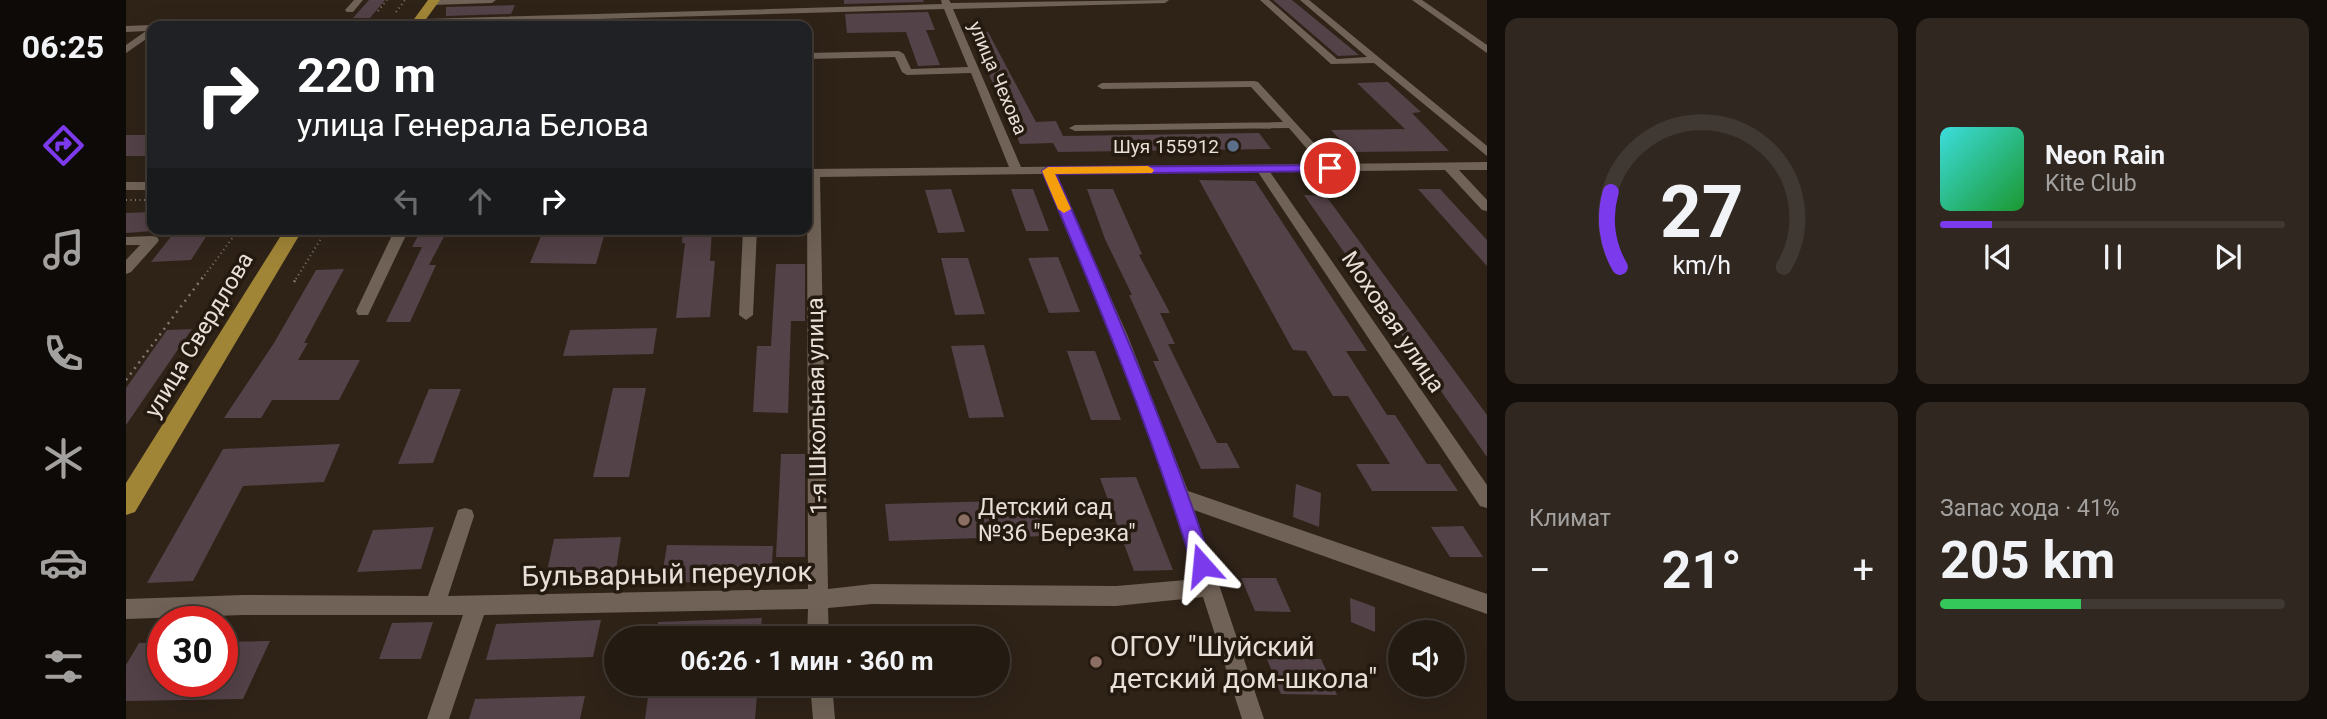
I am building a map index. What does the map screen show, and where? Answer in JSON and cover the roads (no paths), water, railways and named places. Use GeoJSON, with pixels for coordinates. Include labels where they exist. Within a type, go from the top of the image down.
{"type":"FeatureCollection","features":[{"type":"Feature","properties":{"kind":"main road"},"geometry":{"type":"LineString","coordinates":[[419,21],[433,1]]}},
{"type":"Feature","properties":{"kind":"main road","name":"улица Свердлова"},"geometry":{"type":"LineString","coordinates":[[128,496],[290,235]]}},
{"type":"Feature","properties":{"kind":"street"},"geometry":{"type":"LineString","coordinates":[[350,10],[359,0]]}},
{"type":"Feature","properties":{"kind":"street"},"geometry":{"type":"LineString","coordinates":[[433,1],[492,0]]}},
{"type":"Feature","properties":{"kind":"street"},"geometry":{"type":"LineString","coordinates":[[765,21],[949,7],[1165,0]]}},
{"type":"Feature","properties":{"kind":"street"},"geometry":{"type":"LineString","coordinates":[[1264,0],[1335,61],[1377,60]]}},
{"type":"Feature","properties":{"kind":"street"},"geometry":{"type":"LineString","coordinates":[[1304,0],[1487,152]]}},
{"type":"Feature","properties":{"kind":"street"},"geometry":{"type":"LineString","coordinates":[[1416,0],[1487,50]]}},
{"type":"Feature","properties":{"kind":"street","name":"улица Чехова"},"geometry":{"type":"LineString","coordinates":[[949,7],[1017,171]]}},
{"type":"Feature","properties":{"kind":"street"},"geometry":{"type":"LineString","coordinates":[[519,21],[751,12],[752,21]]}},
{"type":"Feature","properties":{"kind":"street"},"geometry":{"type":"LineString","coordinates":[[126,29],[147,30]]}},
{"type":"Feature","properties":{"kind":"street"},"geometry":{"type":"LineString","coordinates":[[126,50],[147,34]]}},
{"type":"Feature","properties":{"kind":"street"},"geometry":{"type":"LineString","coordinates":[[812,56],[897,48],[907,72],[975,70]]}},
{"type":"Feature","properties":{"kind":"street"},"geometry":{"type":"LineString","coordinates":[[1102,86],[1254,84],[1330,168]]}},
{"type":"Feature","properties":{"kind":"street"},"geometry":{"type":"LineString","coordinates":[[1074,128],[1292,125]]}},
{"type":"Feature","properties":{"kind":"street"},"geometry":{"type":"LineString","coordinates":[[812,173],[1487,166]]}},
{"type":"Feature","properties":{"kind":"street"},"geometry":{"type":"LineString","coordinates":[[1450,168],[1487,207]]}},
{"type":"Feature","properties":{"kind":"street","name":"Моховая улица"},"geometry":{"type":"LineString","coordinates":[[1262,169],[1487,500]]}},
{"type":"Feature","properties":{"kind":"street"},"geometry":{"type":"LineString","coordinates":[[1048,171],[1119,334],[1181,497],[1253,719]]}},
{"type":"Feature","properties":{"kind":"street"},"geometry":{"type":"LineString","coordinates":[[126,186],[147,186]]}},
{"type":"Feature","properties":{"kind":"street"},"geometry":{"type":"LineString","coordinates":[[363,311],[399,235]]}},
{"type":"Feature","properties":{"kind":"street"},"geometry":{"type":"LineString","coordinates":[[746,315],[750,235]]}},
{"type":"Feature","properties":{"kind":"street","name":"1-я Школьная улица"},"geometry":{"type":"LineString","coordinates":[[811,235],[819,626]]}},
{"type":"Feature","properties":{"kind":"street"},"geometry":{"type":"LineString","coordinates":[[126,241],[152,240],[126,269]]}},
{"type":"Feature","properties":{"kind":"street"},"geometry":{"type":"LineString","coordinates":[[1181,497],[1487,604]]}},
{"type":"Feature","properties":{"kind":"street"},"geometry":{"type":"LineString","coordinates":[[435,606],[465,516]]}},
{"type":"Feature","properties":{"kind":"street","name":"Бульварный переулок"},"geometry":{"type":"LineString","coordinates":[[126,609],[243,605],[477,606],[820,599],[872,594],[1116,596],[1210,587]]}},
{"type":"Feature","properties":{"kind":"street"},"geometry":{"type":"LineString","coordinates":[[438,719],[477,606]]}},
{"type":"Feature","properties":{"kind":"street"},"geometry":{"type":"LineString","coordinates":[[822,696],[824,719]]}},
{"type":"Feature","properties":{"kind":"place","name":"Шуя 155912"},"geometry":{"type":"Point","coordinates":[1233,146]}},
{"type":"Feature","properties":{"kind":"place","name":"Детский сад №36 \"Березка\""},"geometry":{"type":"Point","coordinates":[964,520]}},
{"type":"Feature","properties":{"kind":"place","name":"ОГОУ \"Шуйский детский дом-школа\""},"geometry":{"type":"Point","coordinates":[1096,662]}}]}
